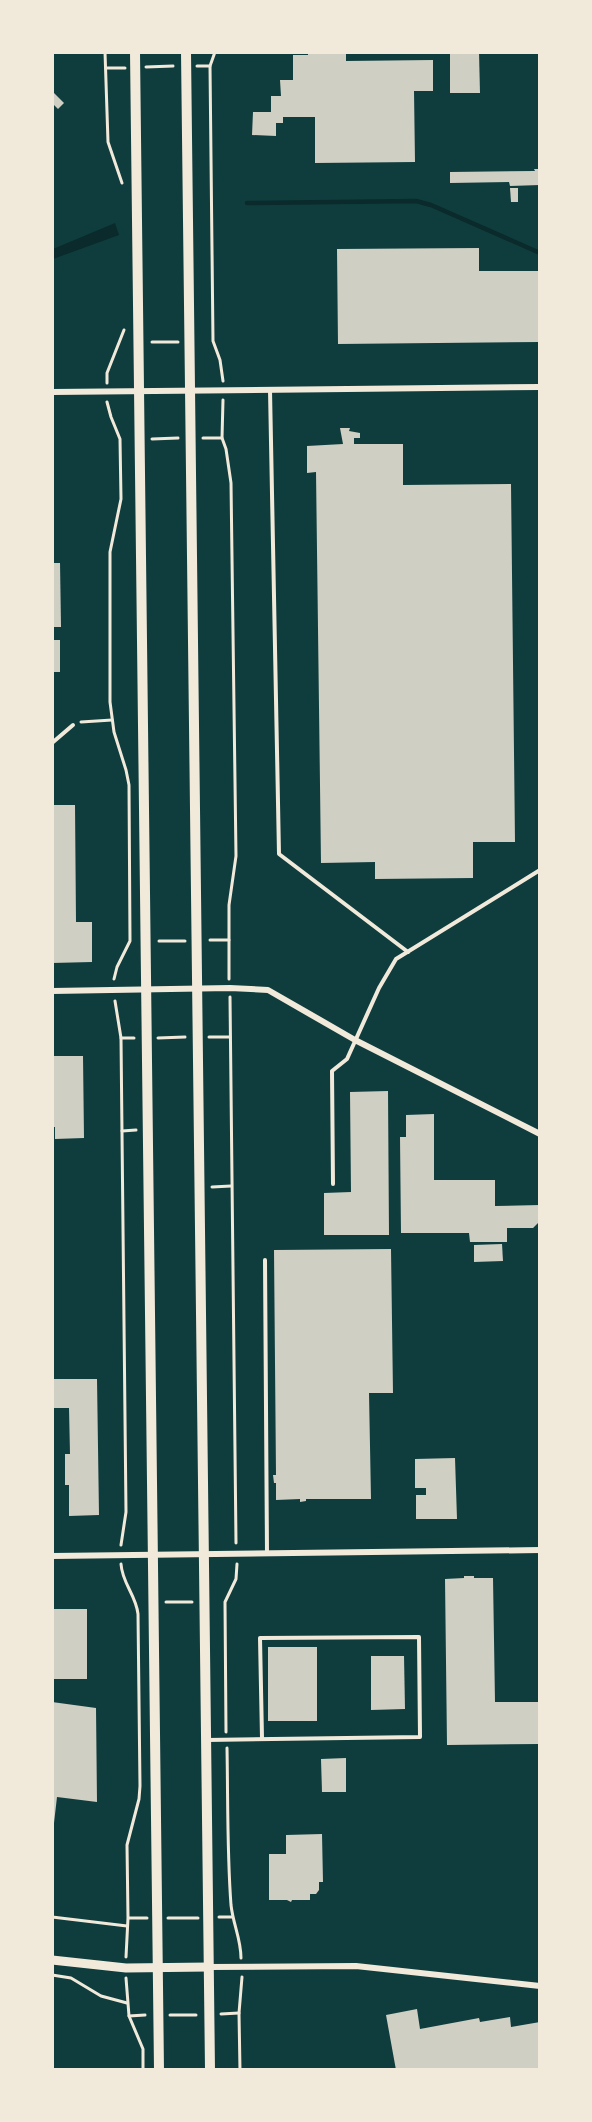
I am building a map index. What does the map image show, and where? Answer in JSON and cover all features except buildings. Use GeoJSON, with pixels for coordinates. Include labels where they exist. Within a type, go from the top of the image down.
{"type":"FeatureCollection","features":[{"type":"Feature","properties":{"kind":"main road"},"geometry":{"type":"LineString","coordinates":[[135,52],[159,2070]]}},
{"type":"Feature","properties":{"kind":"main road"},"geometry":{"type":"LineString","coordinates":[[186,52],[210,2070]]}},
{"type":"Feature","properties":{"kind":"street"},"geometry":{"type":"LineString","coordinates":[[52,392],[540,387]]}},
{"type":"Feature","properties":{"kind":"street"},"geometry":{"type":"LineString","coordinates":[[52,991],[257,988],[268,990],[355,1040],[540,1134]]}},
{"type":"Feature","properties":{"kind":"street"},"geometry":{"type":"LineString","coordinates":[[52,1556],[540,1550]]}},
{"type":"Feature","properties":{"kind":"street"},"geometry":{"type":"LineString","coordinates":[[52,1959],[126,1968],[356,1966],[540,1986]]}},
{"type":"Feature","properties":{"kind":"lane"},"geometry":{"type":"LineString","coordinates":[[270,390],[279,854],[408,952]]}},
{"type":"Feature","properties":{"kind":"lane"},"geometry":{"type":"LineString","coordinates":[[52,743],[72,725]]}},
{"type":"Feature","properties":{"kind":"lane"},"geometry":{"type":"LineString","coordinates":[[333,1184],[332,1071],[347,1059],[379,988],[396,959],[540,870]]}},
{"type":"Feature","properties":{"kind":"lane"},"geometry":{"type":"LineString","coordinates":[[265,1260],[267,1553]]}},
{"type":"Feature","properties":{"kind":"lane"},"geometry":{"type":"LineString","coordinates":[[206,1740],[420,1737],[419,1637],[260,1638],[262,1738]]}},
{"type":"Feature","properties":{"kind":"path"},"geometry":{"type":"LineString","coordinates":[[105,52],[108,142],[124,190]]}},
{"type":"Feature","properties":{"kind":"path"},"geometry":{"type":"LineString","coordinates":[[106,68],[210,66]]}},
{"type":"Feature","properties":{"kind":"path"},"geometry":{"type":"LineString","coordinates":[[112,153],[118,153]]}},
{"type":"Feature","properties":{"kind":"path"},"geometry":{"type":"LineString","coordinates":[[52,1917],[127,1926],[127,1845],[139,1799],[140,1786],[138,1614],[135,1598],[122,1575],[121,1556],[121,1535],[126,1512],[121,1038],[114,975],[130,941],[129,785],[112,720],[110,552],[121,499],[120,439],[108,407],[107,391],[107,374],[124,329]]}},
{"type":"Feature","properties":{"kind":"path"},"geometry":{"type":"LineString","coordinates":[[139,342],[190,342]]}},
{"type":"Feature","properties":{"kind":"path"},"geometry":{"type":"LineString","coordinates":[[120,439],[222,438]]}},
{"type":"Feature","properties":{"kind":"path"},"geometry":{"type":"LineString","coordinates":[[72,725],[112,720]]}},
{"type":"Feature","properties":{"kind":"path"},"geometry":{"type":"LineString","coordinates":[[130,941],[229,940]]}},
{"type":"Feature","properties":{"kind":"path"},"geometry":{"type":"LineString","coordinates":[[121,1038],[230,1037]]}},
{"type":"Feature","properties":{"kind":"path"},"geometry":{"type":"LineString","coordinates":[[122,1131],[136,1131]]}},
{"type":"Feature","properties":{"kind":"path"},"geometry":{"type":"LineString","coordinates":[[207,1187],[231,1186]]}},
{"type":"Feature","properties":{"kind":"path"},"geometry":{"type":"LineString","coordinates":[[153,1602],[225,1602]]}},
{"type":"Feature","properties":{"kind":"path"},"geometry":{"type":"LineString","coordinates":[[218,1822],[228,1822]]}},
{"type":"Feature","properties":{"kind":"path"},"geometry":{"type":"LineString","coordinates":[[128,1918],[232,1917]]}},
{"type":"Feature","properties":{"kind":"path"},"geometry":{"type":"LineString","coordinates":[[52,1975],[71,1978],[101,1996],[127,2003],[129,2016],[143,2049],[143,2070]]}},
{"type":"Feature","properties":{"kind":"path"},"geometry":{"type":"LineString","coordinates":[[129,2016],[240,2013],[240,2070]]}},
{"type":"Feature","properties":{"kind":"water"},"geometry":{"type":"Polygon","coordinates":[[[115,223],[119,235],[53,259],[53,249],[115,223]]]}},
{"type":"Feature","properties":{"kind":"waterway"},"geometry":{"type":"LineString","coordinates":[[247,203],[416,201],[431,205],[540,253]]}}]}
